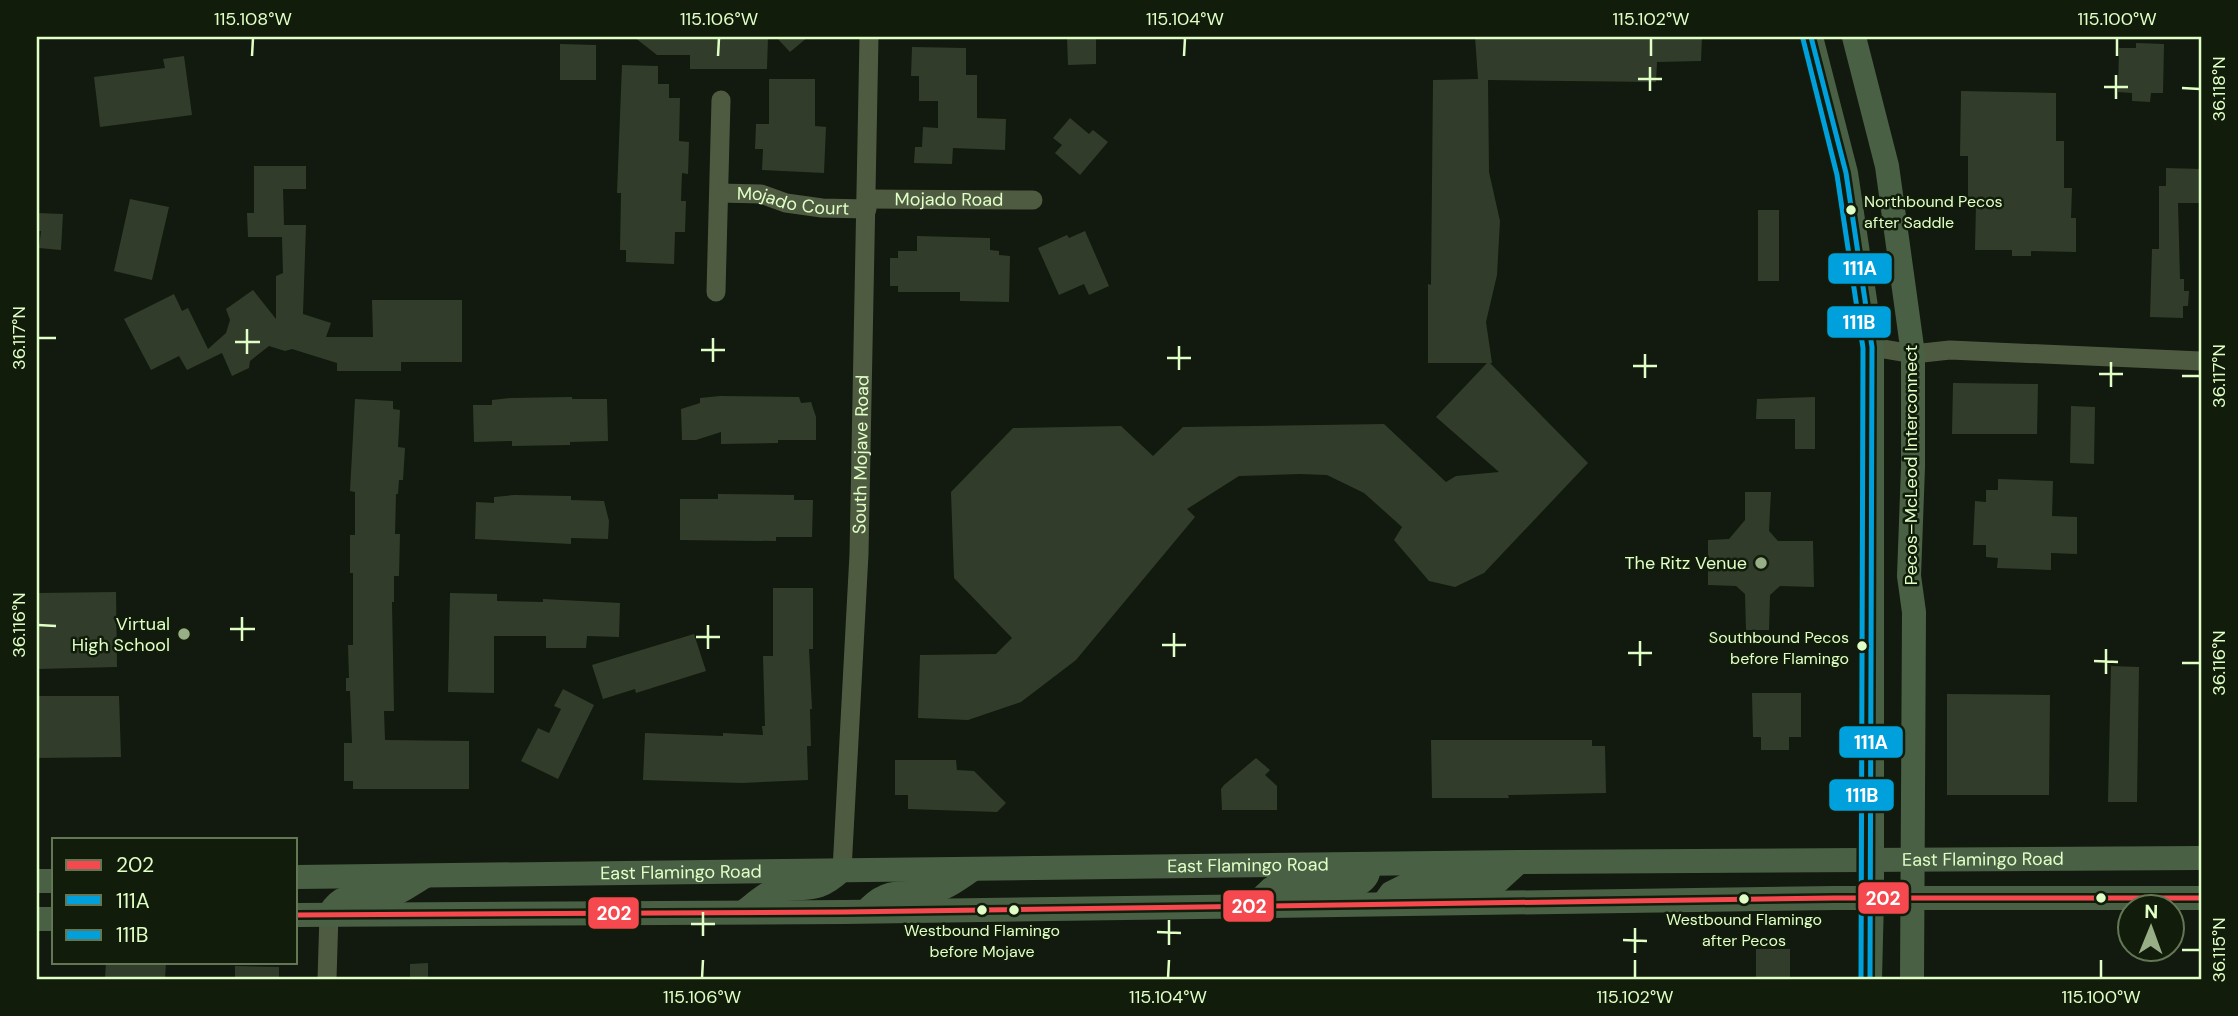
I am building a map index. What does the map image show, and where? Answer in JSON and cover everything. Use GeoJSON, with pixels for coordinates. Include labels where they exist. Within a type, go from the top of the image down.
{"type":"FeatureCollection","features":[{"type":"Feature","properties":{"kind":"main road"},"geometry":{"type":"LineString","coordinates":[[1811,37],[1846,173],[1872,347],[1870,979]]}},
{"type":"Feature","properties":{"kind":"main road","name":"Pecos–McLeod Interconnect"},"geometry":{"type":"LineString","coordinates":[[1854,37],[1887,166],[1913,354],[1909,576],[1914,612],[1912,979]]}},
{"type":"Feature","properties":{"kind":"main road","name":"East Flamingo Road"},"geometry":{"type":"LineString","coordinates":[[307,877],[1519,862],[2201,858]]}},
{"type":"Feature","properties":{"kind":"main road"},"geometry":{"type":"LineString","coordinates":[[1383,904],[1391,893],[1409,884],[1498,881],[1519,862]]}},
{"type":"Feature","properties":{"kind":"main road"},"geometry":{"type":"LineString","coordinates":[[1253,906],[1272,888],[1358,884],[1365,880],[1369,864]]}},
{"type":"Feature","properties":{"kind":"main road"},"geometry":{"type":"LineString","coordinates":[[866,911],[884,896],[901,892],[936,891],[975,869]]}},
{"type":"Feature","properties":{"kind":"main road"},"geometry":{"type":"LineString","coordinates":[[743,912],[773,891],[804,890],[822,886],[842,870]]}},
{"type":"Feature","properties":{"kind":"main road"},"geometry":{"type":"LineString","coordinates":[[329,914],[335,903],[347,897],[389,896],[427,875]]}},
{"type":"Feature","properties":{"kind":"main road"},"geometry":{"type":"LineString","coordinates":[[298,897],[305,894],[307,877]]}},
{"type":"Feature","properties":{"kind":"main road"},"geometry":{"type":"LineString","coordinates":[[298,915],[866,911],[1872,898],[2201,898]]}},
{"type":"Feature","properties":{"kind":"street","name":"South Mojave Road"},"geometry":{"type":"LineString","coordinates":[[842,870],[859,554],[869,37]]}},
{"type":"Feature","properties":{"kind":"street","name":"Mojado Court"},"geometry":{"type":"LineString","coordinates":[[716,292],[721,100]]}},
{"type":"Feature","properties":{"kind":"street","name":"Mojado Court"},"geometry":{"type":"LineString","coordinates":[[719,193],[761,194],[786,203],[822,208],[867,204]]}},
{"type":"Feature","properties":{"kind":"street","name":"Mojado Road"},"geometry":{"type":"LineString","coordinates":[[867,204],[1033,200]]}},
{"type":"Feature","properties":{"kind":"street"},"geometry":{"type":"LineString","coordinates":[[1872,347],[1913,354],[1950,350],[2201,361]]}},
{"type":"Feature","properties":{"kind":"street"},"geometry":{"type":"LineString","coordinates":[[1872,372],[1913,354]]}},
{"type":"Feature","properties":{"kind":"street"},"geometry":{"type":"LineString","coordinates":[[327,979],[329,914]]}},
{"type":"Feature","properties":{"kind":"building"},"geometry":{"type":"Polygon","coordinates":[[[634,37],[768,37],[767,69],[690,69],[690,55],[657,55],[634,37]]]}},
{"type":"Feature","properties":{"kind":"building"},"geometry":{"type":"Polygon","coordinates":[[[776,37],[808,37],[790,52],[776,37]]]}},
{"type":"Feature","properties":{"kind":"building"},"geometry":{"type":"Polygon","coordinates":[[[1067,37],[1096,37],[1096,64],[1068,65],[1067,37]]]}},
{"type":"Feature","properties":{"kind":"building"},"geometry":{"type":"Polygon","coordinates":[[[1475,37],[1702,37],[1701,61],[1657,62],[1656,82],[1488,80],[1489,172],[1500,221],[1497,275],[1486,322],[1490,363],[1588,463],[1484,573],[1455,587],[1429,581],[1394,540],[1402,527],[1364,493],[1327,475],[1239,476],[1187,509],[1195,517],[1076,660],[1021,702],[968,720],[918,718],[920,655],[996,654],[1012,638],[954,578],[951,492],[1013,428],[1121,426],[1153,456],[1183,427],[1384,424],[1446,482],[1456,476],[1499,472],[1436,417],[1487,363],[1428,363],[1433,80],[1478,79],[1475,37]]]}},
{"type":"Feature","properties":{"kind":"building"},"geometry":{"type":"Polygon","coordinates":[[[2136,43],[2164,44],[2163,93],[2151,93],[2150,102],[2132,101],[2132,93],[2118,92],[2119,48],[2136,48],[2136,43]]]}},
{"type":"Feature","properties":{"kind":"building"},"geometry":{"type":"Polygon","coordinates":[[[560,44],[596,45],[596,80],[560,80],[560,44]]]}},
{"type":"Feature","properties":{"kind":"building"},"geometry":{"type":"Polygon","coordinates":[[[912,47],[966,48],[966,75],[977,75],[977,118],[1006,119],[1005,150],[953,148],[952,164],[914,163],[915,147],[922,147],[923,127],[938,128],[938,101],[919,101],[919,76],[911,76],[912,47]]]}},
{"type":"Feature","properties":{"kind":"building"},"geometry":{"type":"Polygon","coordinates":[[[184,56],[192,115],[100,127],[94,77],[165,68],[163,59],[184,56]]]}},
{"type":"Feature","properties":{"kind":"building"},"geometry":{"type":"Polygon","coordinates":[[[622,65],[658,66],[658,84],[669,84],[669,98],[680,98],[679,141],[689,142],[688,174],[682,173],[681,201],[686,201],[685,232],[675,232],[674,264],[626,262],[626,250],[620,250],[621,193],[617,193],[622,65]]]}},
{"type":"Feature","properties":{"kind":"building"},"geometry":{"type":"Polygon","coordinates":[[[769,79],[815,79],[815,126],[826,127],[824,173],[762,170],[763,149],[755,149],[756,124],[769,124],[769,79]]]}},
{"type":"Feature","properties":{"kind":"building"},"geometry":{"type":"Polygon","coordinates":[[[1961,91],[2056,93],[2056,141],[2064,141],[2064,188],[2072,188],[2071,218],[2076,218],[2076,252],[2031,251],[2031,256],[2012,256],[2012,250],[1975,250],[1976,203],[1968,203],[1968,156],[1960,156],[1961,91]]]}},
{"type":"Feature","properties":{"kind":"building"},"geometry":{"type":"Polygon","coordinates":[[[1070,118],[1089,134],[1093,130],[1108,142],[1080,175],[1055,153],[1062,145],[1053,138],[1070,118]]]}},
{"type":"Feature","properties":{"kind":"building"},"geometry":{"type":"Polygon","coordinates":[[[254,166],[306,166],[306,189],[283,189],[284,225],[306,225],[303,314],[331,323],[326,337],[373,337],[372,300],[462,300],[462,362],[401,362],[401,371],[337,371],[337,363],[292,349],[285,351],[269,346],[250,361],[249,368],[232,376],[222,353],[187,370],[179,356],[151,370],[124,319],[174,294],[182,311],[188,308],[208,349],[226,333],[230,320],[226,309],[253,290],[276,319],[276,276],[283,273],[282,237],[248,237],[247,213],[254,213],[254,166]]]}},
{"type":"Feature","properties":{"kind":"building"},"geometry":{"type":"Polygon","coordinates":[[[2166,168],[2201,169],[2201,203],[2178,203],[2180,279],[2184,279],[2184,291],[2189,291],[2188,306],[2183,306],[2183,318],[2150,317],[2152,249],[2159,249],[2159,186],[2166,186],[2166,168]]]}},
{"type":"Feature","properties":{"kind":"building"},"geometry":{"type":"Polygon","coordinates":[[[130,199],[169,207],[152,280],[114,271],[130,199]]]}},
{"type":"Feature","properties":{"kind":"building"},"geometry":{"type":"Polygon","coordinates":[[[1758,210],[1779,210],[1779,281],[1758,281],[1758,210]]]}},
{"type":"Feature","properties":{"kind":"building"},"geometry":{"type":"Polygon","coordinates":[[[37,213],[63,214],[61,250],[39,248],[41,231],[37,231],[37,213]]]}},
{"type":"Feature","properties":{"kind":"building"},"geometry":{"type":"Polygon","coordinates":[[[1085,231],[1109,286],[1089,295],[1084,284],[1059,295],[1038,248],[1067,235],[1069,238],[1085,231]]]}},
{"type":"Feature","properties":{"kind":"building"},"geometry":{"type":"Polygon","coordinates":[[[917,236],[990,238],[990,250],[999,251],[999,255],[1010,256],[1009,302],[960,301],[960,292],[898,292],[898,286],[890,286],[890,258],[898,258],[898,251],[917,251],[917,236]]]}},
{"type":"Feature","properties":{"kind":"building"},"geometry":{"type":"Polygon","coordinates":[[[1953,383],[2038,384],[2037,434],[1952,434],[1953,383]]]}},
{"type":"Feature","properties":{"kind":"building"},"geometry":{"type":"Polygon","coordinates":[[[799,397],[801,403],[811,402],[816,417],[816,440],[721,444],[721,432],[696,440],[682,440],[681,409],[700,403],[700,398],[799,397]]]}},
{"type":"Feature","properties":{"kind":"building"},"geometry":{"type":"Polygon","coordinates":[[[1815,397],[1815,449],[1795,449],[1795,419],[1756,419],[1757,399],[1815,397]]]}},
{"type":"Feature","properties":{"kind":"building"},"geometry":{"type":"Polygon","coordinates":[[[511,398],[607,399],[608,441],[512,446],[512,441],[474,442],[473,405],[492,405],[492,400],[511,398]]]}},
{"type":"Feature","properties":{"kind":"building"},"geometry":{"type":"Polygon","coordinates":[[[355,399],[393,401],[393,409],[400,410],[398,447],[405,448],[403,480],[399,480],[396,494],[395,534],[400,534],[399,576],[394,576],[392,602],[394,711],[384,711],[385,740],[469,741],[469,789],[353,789],[353,781],[344,781],[344,743],[352,743],[350,691],[346,691],[346,678],[349,678],[348,645],[353,645],[350,535],[355,535],[355,492],[350,491],[355,399]]]}},
{"type":"Feature","properties":{"kind":"building"},"geometry":{"type":"Polygon","coordinates":[[[2071,406],[2095,407],[2094,464],[2070,463],[2071,406]]]}},
{"type":"Feature","properties":{"kind":"building"},"geometry":{"type":"Polygon","coordinates":[[[1998,479],[2053,481],[2052,516],[2077,517],[2077,554],[2051,553],[2051,570],[1997,568],[1998,558],[1986,557],[1986,545],[1973,545],[1975,501],[1986,502],[1986,490],[1998,490],[1998,479]]]}},
{"type":"Feature","properties":{"kind":"building","name":"The Ritz Venue"},"geometry":{"type":"Polygon","coordinates":[[[1745,492],[1771,492],[1769,531],[1778,541],[1813,541],[1814,587],[1780,586],[1770,595],[1769,630],[1746,630],[1745,594],[1736,586],[1708,585],[1708,540],[1729,539],[1745,520],[1745,492]]]}},
{"type":"Feature","properties":{"kind":"building"},"geometry":{"type":"Polygon","coordinates":[[[718,494],[794,495],[794,500],[813,500],[812,537],[776,537],[776,541],[680,540],[680,499],[718,499],[718,494]]]}},
{"type":"Feature","properties":{"kind":"building"},"geometry":{"type":"Polygon","coordinates":[[[571,496],[571,500],[604,501],[609,521],[608,539],[571,538],[571,544],[475,539],[476,502],[494,503],[494,497],[571,496]]]}},
{"type":"Feature","properties":{"kind":"building"},"geometry":{"type":"Polygon","coordinates":[[[773,588],[813,588],[813,649],[809,649],[812,709],[811,746],[807,746],[808,780],[742,783],[643,780],[645,733],[763,735],[763,656],[773,656],[773,588]]]}},
{"type":"Feature","properties":{"kind":"building"},"geometry":{"type":"Polygon","coordinates":[[[116,592],[117,667],[37,669],[37,593],[116,592]]]}},
{"type":"Feature","properties":{"kind":"building"},"geometry":{"type":"Polygon","coordinates":[[[450,593],[497,594],[497,601],[543,602],[543,599],[620,603],[619,637],[587,636],[586,648],[546,648],[546,636],[494,636],[494,693],[448,692],[450,593]]]}},
{"type":"Feature","properties":{"kind":"building"},"geometry":{"type":"Polygon","coordinates":[[[694,634],[706,671],[636,693],[635,689],[603,699],[592,665],[694,634]]]}},
{"type":"Feature","properties":{"kind":"building"},"geometry":{"type":"Polygon","coordinates":[[[2111,666],[2139,667],[2137,802],[2108,802],[2111,666]]]}},
{"type":"Feature","properties":{"kind":"building"},"geometry":{"type":"Polygon","coordinates":[[[563,689],[594,705],[558,779],[521,761],[538,728],[549,733],[561,709],[554,706],[563,689]]]}},
{"type":"Feature","properties":{"kind":"building"},"geometry":{"type":"Polygon","coordinates":[[[1752,693],[1801,693],[1801,737],[1789,737],[1789,750],[1761,750],[1761,737],[1753,737],[1752,693]]]}},
{"type":"Feature","properties":{"kind":"building"},"geometry":{"type":"Polygon","coordinates":[[[1947,694],[2050,695],[2049,795],[1947,795],[1947,694]]]}},
{"type":"Feature","properties":{"kind":"building"},"geometry":{"type":"Polygon","coordinates":[[[37,696],[119,696],[121,757],[37,758],[37,696]]]}},
{"type":"Feature","properties":{"kind":"building"},"geometry":{"type":"Polygon","coordinates":[[[1431,740],[1592,740],[1592,746],[1605,746],[1606,793],[1508,795],[1509,798],[1432,798],[1431,740]]]}},
{"type":"Feature","properties":{"kind":"building"},"geometry":{"type":"Polygon","coordinates":[[[1256,758],[1270,770],[1265,775],[1277,786],[1277,810],[1222,810],[1221,789],[1256,758]]]}},
{"type":"Feature","properties":{"kind":"building"},"geometry":{"type":"Polygon","coordinates":[[[895,760],[956,760],[957,770],[974,771],[1006,803],[997,812],[908,809],[908,795],[895,795],[895,760]]]}},
{"type":"Feature","properties":{"kind":"building"},"geometry":{"type":"Polygon","coordinates":[[[1756,949],[1790,949],[1790,979],[1756,979],[1756,949]]]}},
{"type":"Feature","properties":{"kind":"building"},"geometry":{"type":"Polygon","coordinates":[[[428,963],[428,979],[410,979],[410,964],[428,963]]]}},
{"type":"Feature","properties":{"kind":"building"},"geometry":{"type":"Polygon","coordinates":[[[106,964],[166,964],[165,979],[105,979],[106,964]]]}},
{"type":"Feature","properties":{"kind":"building"},"geometry":{"type":"Polygon","coordinates":[[[235,966],[279,967],[279,979],[235,979],[235,966]]]}},
{"type":"Feature","properties":{"kind":"transit line","name":"111A"},"geometry":{"type":"LineString","coordinates":[[1811,37],[1846,173],[1872,347],[1870,979]]}},
{"type":"Feature","properties":{"kind":"transit line","name":"111B"},"geometry":{"type":"LineString","coordinates":[[1803,39],[1837,175],[1863,348],[1861,979]]}},
{"type":"Feature","properties":{"kind":"transit line","name":"202"},"geometry":{"type":"LineString","coordinates":[[298,915],[844,912],[1834,898],[2201,898]]}},
{"type":"Feature","properties":{"kind":"place","name":"Northbound Pecos after Saddle"},"geometry":{"type":"Point","coordinates":[1851,210]}},
{"type":"Feature","properties":{"kind":"place","name":"The Ritz Venue"},"geometry":{"type":"Point","coordinates":[1761,563]}},
{"type":"Feature","properties":{"kind":"place","name":"Virtual High School"},"geometry":{"type":"Point","coordinates":[184,634]}},
{"type":"Feature","properties":{"kind":"place","name":"Southbound Pecos before Flamingo"},"geometry":{"type":"Point","coordinates":[1862,646]}},
{"type":"Feature","properties":{"kind":"place","name":"Westbound Flamingo after Pecos"},"geometry":{"type":"Point","coordinates":[1744,899]}},
{"type":"Feature","properties":{"kind":"place","name":"Westbound Flamingo before Mojave"},"geometry":{"type":"Point","coordinates":[982,910]}}]}
